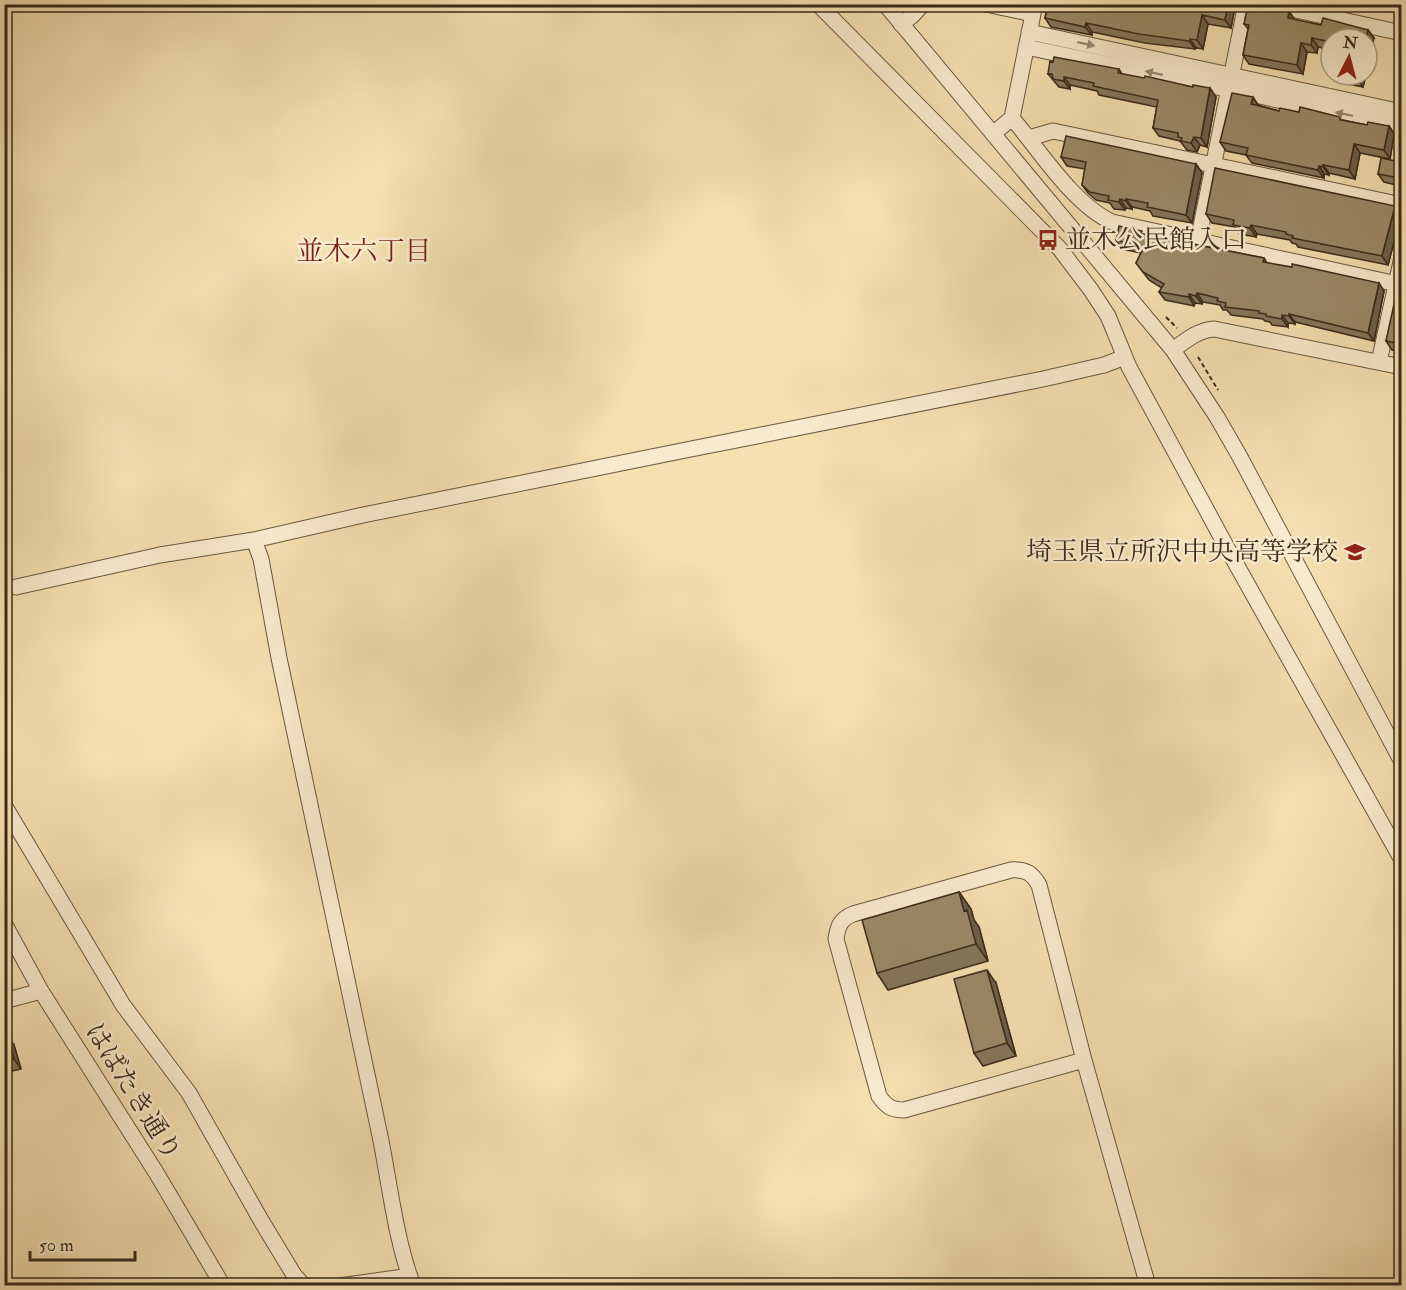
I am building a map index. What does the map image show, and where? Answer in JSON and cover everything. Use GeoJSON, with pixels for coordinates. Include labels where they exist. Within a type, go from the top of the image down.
{"type":"FeatureCollection","features":[{"type":"Feature","properties":{"kind":"street"},"geometry":{"type":"LineString","coordinates":[[818,4],[1060,249],[1091,290],[1108,316],[1125,357],[1231,555],[1401,860]]}},
{"type":"Feature","properties":{"kind":"street"},"geometry":{"type":"LineString","coordinates":[[885,4],[1173,350],[1240,457],[1401,762]]}},
{"type":"Feature","properties":{"kind":"street"},"geometry":{"type":"LineString","coordinates":[[901,24],[923,4]]}},
{"type":"Feature","properties":{"kind":"street"},"geometry":{"type":"LineString","coordinates":[[986,4],[1034,9],[1012,118],[993,134]]}},
{"type":"Feature","properties":{"kind":"street"},"geometry":{"type":"LineString","coordinates":[[1198,241],[1246,4]]}},
{"type":"Feature","properties":{"kind":"street"},"geometry":{"type":"LineString","coordinates":[[1269,4],[1401,33]]}},
{"type":"Feature","properties":{"kind":"street"},"geometry":{"type":"LineString","coordinates":[[1027,39],[1231,82],[1401,112]]}},
{"type":"Feature","properties":{"kind":"street"},"geometry":{"type":"LineString","coordinates":[[1231,82],[1401,126]]}},
{"type":"Feature","properties":{"kind":"street"},"geometry":{"type":"LineString","coordinates":[[1012,118],[1082,203],[1100,217],[1128,226],[1399,284]]}},
{"type":"Feature","properties":{"kind":"street"},"geometry":{"type":"LineString","coordinates":[[1029,138],[1053,131],[1401,205]]}},
{"type":"Feature","properties":{"kind":"street"},"geometry":{"type":"LineString","coordinates":[[1379,362],[1399,284],[1401,257]]}},
{"type":"Feature","properties":{"kind":"street"},"geometry":{"type":"LineString","coordinates":[[1173,350],[1197,333],[1206,329],[1214,329],[1401,367]]}},
{"type":"Feature","properties":{"kind":"street"},"geometry":{"type":"LineString","coordinates":[[16,587],[160,555],[254,540],[686,450],[1043,379],[1104,365],[1125,357]]}},
{"type":"Feature","properties":{"kind":"street"},"geometry":{"type":"LineString","coordinates":[[254,540],[261,559],[279,658],[380,1136],[391,1201],[412,1281],[340,1286]]}},
{"type":"Feature","properties":{"kind":"street"},"geometry":{"type":"LineString","coordinates":[[4,805],[123,1005],[189,1093],[278,1249],[294,1275],[304,1286]]}},
{"type":"Feature","properties":{"kind":"street"},"geometry":{"type":"LineString","coordinates":[[1084,1060],[904,1110],[894,1110],[886,1105],[879,1096],[836,939],[838,927],[843,918],[1011,870],[1024,869],[1033,875],[1039,885],[1084,1060],[1148,1286]]}},
{"type":"Feature","properties":{"kind":"street","name":"はばたき通り"},"geometry":{"type":"LineString","coordinates":[[4,923],[41,991],[157,1174],[223,1286]]}},
{"type":"Feature","properties":{"kind":"street"},"geometry":{"type":"LineString","coordinates":[[4,1001],[41,991]]}},
{"type":"Feature","properties":{"kind":"building"},"geometry":{"type":"Polygon","coordinates":[[[1048,4],[1228,4],[1225,20],[1202,15],[1197,40],[1190,39],[1189,41],[1086,23],[1085,27],[1045,18],[1048,4]]]}},
{"type":"Feature","properties":{"kind":"building"},"geometry":{"type":"Polygon","coordinates":[[[1248,4],[1263,4],[1289,11],[1288,18],[1321,25],[1323,18],[1357,27],[1319,27],[1319,39],[1312,38],[1311,45],[1301,43],[1297,65],[1243,55],[1249,25],[1244,24],[1248,4]]]}},
{"type":"Feature","properties":{"kind":"building"},"geometry":{"type":"Polygon","coordinates":[[[1054,57],[1119,69],[1118,73],[1210,88],[1201,138],[1194,137],[1191,143],[1181,141],[1182,138],[1178,137],[1178,133],[1153,128],[1158,100],[1093,86],[1094,83],[1064,77],[1064,81],[1053,79],[1052,74],[1048,74],[1050,61],[1053,62],[1054,57]]]}},
{"type":"Feature","properties":{"kind":"building"},"geometry":{"type":"Polygon","coordinates":[[[1232,93],[1253,97],[1251,104],[1279,111],[1280,108],[1299,112],[1300,107],[1340,117],[1340,120],[1389,126],[1384,150],[1354,144],[1349,170],[1323,165],[1323,167],[1319,166],[1318,170],[1246,155],[1248,148],[1220,142],[1232,93]]]}},
{"type":"Feature","properties":{"kind":"building"},"geometry":{"type":"Polygon","coordinates":[[[1066,136],[1196,164],[1186,215],[1147,207],[1148,203],[1126,199],[1126,201],[1120,199],[1119,202],[1108,200],[1109,196],[1090,192],[1082,185],[1086,162],[1061,157],[1066,136]]]}},
{"type":"Feature","properties":{"kind":"building"},"geometry":{"type":"Polygon","coordinates":[[[1381,158],[1401,162],[1399,178],[1378,174],[1381,158]]]}},
{"type":"Feature","properties":{"kind":"building"},"geometry":{"type":"Polygon","coordinates":[[[1215,168],[1395,206],[1382,256],[1292,238],[1293,236],[1286,232],[1251,225],[1250,228],[1233,225],[1234,220],[1206,214],[1215,168]]]}},
{"type":"Feature","properties":{"kind":"building"},"geometry":{"type":"Polygon","coordinates":[[[1119,226],[1142,231],[1141,234],[1264,258],[1263,262],[1292,267],[1292,264],[1379,283],[1368,333],[1289,314],[1289,316],[1282,315],[1282,319],[1266,316],[1259,311],[1225,307],[1226,303],[1217,301],[1218,298],[1197,293],[1196,296],[1189,294],[1189,297],[1159,292],[1164,284],[1143,272],[1136,263],[1144,247],[1116,240],[1119,226]]]}},
{"type":"Feature","properties":{"kind":"building"},"geometry":{"type":"Polygon","coordinates":[[[1401,285],[1401,344],[1386,341],[1398,286],[1401,285]]]}},
{"type":"Feature","properties":{"kind":"building"},"geometry":{"type":"Polygon","coordinates":[[[959,892],[964,911],[967,910],[976,944],[877,973],[862,920],[959,892]]]}},
{"type":"Feature","properties":{"kind":"building"},"geometry":{"type":"Polygon","coordinates":[[[987,970],[1007,1043],[974,1053],[954,979],[987,970]]]}},
{"type":"Feature","properties":{"kind":"building"},"geometry":{"type":"Polygon","coordinates":[[[8,1035],[14,1059],[4,1061],[4,1036],[8,1035]]]}},
{"type":"Feature","properties":{"kind":"place","name":"並木公民館入口"},"geometry":{"type":"Point","coordinates":[1048,240]}},
{"type":"Feature","properties":{"kind":"place","name":"埼玉県立所沢中央高等学校"},"geometry":{"type":"Point","coordinates":[1355,552]}},
{"type":"Feature","properties":{"kind":"district","name":"並木六丁目"},"geometry":{"type":"Point","coordinates":[364,251]}}]}
